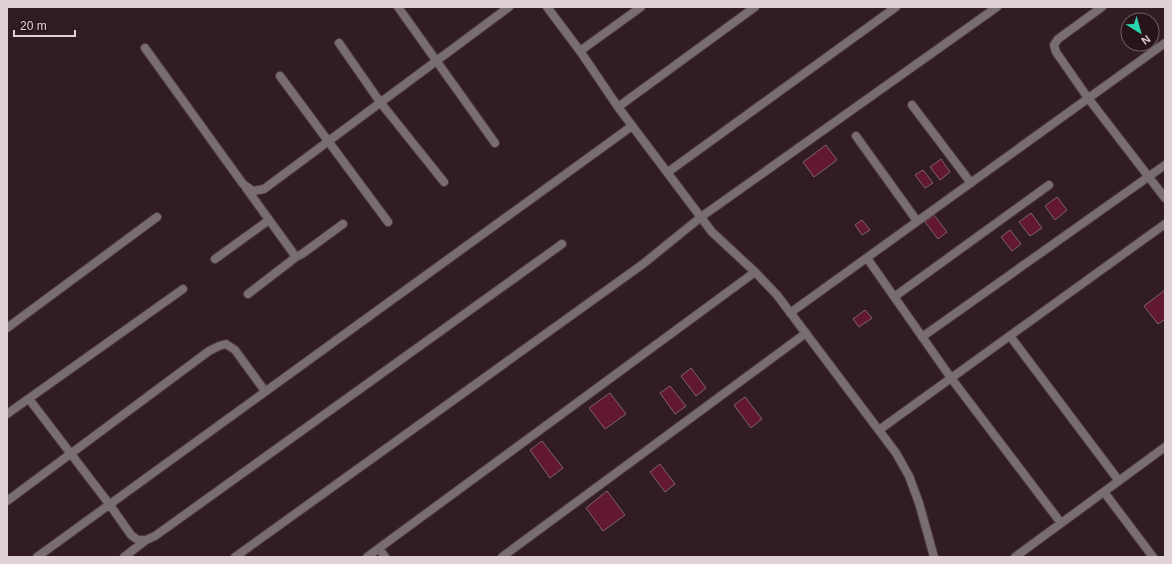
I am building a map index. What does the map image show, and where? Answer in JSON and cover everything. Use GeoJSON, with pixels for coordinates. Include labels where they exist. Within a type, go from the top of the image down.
{"type":"FeatureCollection","features":[{"type":"Feature","properties":{"kind":"street"},"geometry":{"type":"LineString","coordinates":[[398,7],[495,143]]}},
{"type":"Feature","properties":{"kind":"street"},"geometry":{"type":"LineString","coordinates":[[243,184],[253,191],[264,189],[509,7]]}},
{"type":"Feature","properties":{"kind":"street"},"geometry":{"type":"LineString","coordinates":[[547,7],[618,107],[712,232],[755,272],[777,295],[896,453],[909,476],[919,503],[934,557]]}},
{"type":"Feature","properties":{"kind":"street"},"geometry":{"type":"LineString","coordinates":[[580,52],[642,7]]}},
{"type":"Feature","properties":{"kind":"street"},"geometry":{"type":"LineString","coordinates":[[618,107],[755,7]]}},
{"type":"Feature","properties":{"kind":"street"},"geometry":{"type":"LineString","coordinates":[[668,172],[896,7]]}},
{"type":"Feature","properties":{"kind":"street"},"geometry":{"type":"LineString","coordinates":[[235,557],[643,264],[997,7]]}},
{"type":"Feature","properties":{"kind":"street"},"geometry":{"type":"LineString","coordinates":[[1102,7],[1058,39],[1054,45],[1056,52],[1088,98],[1165,198]]}},
{"type":"Feature","properties":{"kind":"street"},"geometry":{"type":"LineString","coordinates":[[339,43],[380,102],[444,182]]}},
{"type":"Feature","properties":{"kind":"street"},"geometry":{"type":"LineString","coordinates":[[790,313],[1165,43]]}},
{"type":"Feature","properties":{"kind":"street"},"geometry":{"type":"LineString","coordinates":[[145,48],[296,256]]}},
{"type":"Feature","properties":{"kind":"street"},"geometry":{"type":"LineString","coordinates":[[280,76],[388,222]]}},
{"type":"Feature","properties":{"kind":"street"},"geometry":{"type":"LineString","coordinates":[[912,105],[970,183]]}},
{"type":"Feature","properties":{"kind":"street"},"geometry":{"type":"LineString","coordinates":[[37,557],[632,126]]}},
{"type":"Feature","properties":{"kind":"street"},"geometry":{"type":"LineString","coordinates":[[856,136],[917,221]]}},
{"type":"Feature","properties":{"kind":"street"},"geometry":{"type":"LineString","coordinates":[[922,337],[1165,165]]}},
{"type":"Feature","properties":{"kind":"street"},"geometry":{"type":"LineString","coordinates":[[894,297],[1049,185]]}},
{"type":"Feature","properties":{"kind":"street"},"geometry":{"type":"LineString","coordinates":[[7,328],[157,218]]}},
{"type":"Feature","properties":{"kind":"street"},"geometry":{"type":"LineString","coordinates":[[214,259],[269,220]]}},
{"type":"Feature","properties":{"kind":"street"},"geometry":{"type":"LineString","coordinates":[[248,294],[296,256],[302,254],[343,224]]}},
{"type":"Feature","properties":{"kind":"street"},"geometry":{"type":"LineString","coordinates":[[879,430],[1165,224]]}},
{"type":"Feature","properties":{"kind":"street"},"geometry":{"type":"LineString","coordinates":[[124,557],[562,244]]}},
{"type":"Feature","properties":{"kind":"street"},"geometry":{"type":"LineString","coordinates":[[866,258],[951,378],[1061,523]]}},
{"type":"Feature","properties":{"kind":"street"},"geometry":{"type":"LineString","coordinates":[[367,557],[755,272]]}},
{"type":"Feature","properties":{"kind":"street"},"geometry":{"type":"LineString","coordinates":[[7,414],[183,289]]}},
{"type":"Feature","properties":{"kind":"street"},"geometry":{"type":"LineString","coordinates":[[502,557],[806,333]]}},
{"type":"Feature","properties":{"kind":"street"},"geometry":{"type":"LineString","coordinates":[[1010,336],[1119,481]]}},
{"type":"Feature","properties":{"kind":"street"},"geometry":{"type":"LineString","coordinates":[[7,501],[209,351],[219,346],[226,344],[235,350],[265,391]]}},
{"type":"Feature","properties":{"kind":"street"},"geometry":{"type":"LineString","coordinates":[[29,399],[131,535],[138,540],[146,540]]}},
{"type":"Feature","properties":{"kind":"street"},"geometry":{"type":"LineString","coordinates":[[1014,557],[1165,447]]}},
{"type":"Feature","properties":{"kind":"street"},"geometry":{"type":"LineString","coordinates":[[1104,492],[1153,557]]}},
{"type":"Feature","properties":{"kind":"street"},"geometry":{"type":"LineString","coordinates":[[379,548],[386,557]]}},
{"type":"Feature","properties":{"kind":"building"},"geometry":{"type":"Polygon","coordinates":[[[826,145],[837,160],[814,177],[803,162],[826,145]]]}},
{"type":"Feature","properties":{"kind":"building"},"geometry":{"type":"Polygon","coordinates":[[[941,159],[950,172],[940,180],[930,167],[941,159]]]}},
{"type":"Feature","properties":{"kind":"building"},"geometry":{"type":"Polygon","coordinates":[[[923,170],[933,183],[925,188],[915,175],[923,170]]]}},
{"type":"Feature","properties":{"kind":"building"},"geometry":{"type":"Polygon","coordinates":[[[1057,197],[1067,210],[1055,220],[1045,206],[1057,197]]]}},
{"type":"Feature","properties":{"kind":"building"},"geometry":{"type":"Polygon","coordinates":[[[1031,213],[1042,228],[1030,236],[1019,222],[1031,213]]]}},
{"type":"Feature","properties":{"kind":"building"},"geometry":{"type":"Polygon","coordinates":[[[934,215],[947,232],[938,239],[925,222],[934,215]]]}},
{"type":"Feature","properties":{"kind":"building"},"geometry":{"type":"Polygon","coordinates":[[[862,220],[870,230],[862,235],[855,225],[862,220]]]}},
{"type":"Feature","properties":{"kind":"building"},"geometry":{"type":"Polygon","coordinates":[[[1010,230],[1021,244],[1012,251],[1001,237],[1010,230]]]}},
{"type":"Feature","properties":{"kind":"building"},"geometry":{"type":"Polygon","coordinates":[[[1165,290],[1165,319],[1158,324],[1144,306],[1165,290]]]}},
{"type":"Feature","properties":{"kind":"building"},"geometry":{"type":"Polygon","coordinates":[[[865,310],[872,318],[859,327],[853,319],[865,310]]]}},
{"type":"Feature","properties":{"kind":"building"},"geometry":{"type":"Polygon","coordinates":[[[691,368],[706,388],[696,396],[681,376],[691,368]]]}},
{"type":"Feature","properties":{"kind":"building"},"geometry":{"type":"Polygon","coordinates":[[[670,386],[686,406],[675,414],[660,393],[670,386]]]}},
{"type":"Feature","properties":{"kind":"building"},"geometry":{"type":"Polygon","coordinates":[[[610,393],[626,414],[605,429],[589,408],[610,393]]]}},
{"type":"Feature","properties":{"kind":"building"},"geometry":{"type":"Polygon","coordinates":[[[745,397],[762,419],[751,428],[734,405],[745,397]]]}},
{"type":"Feature","properties":{"kind":"building"},"geometry":{"type":"Polygon","coordinates":[[[542,441],[563,468],[550,478],[530,450],[542,441]]]}},
{"type":"Feature","properties":{"kind":"building"},"geometry":{"type":"Polygon","coordinates":[[[660,464],[675,484],[665,492],[650,472],[660,464]]]}},
{"type":"Feature","properties":{"kind":"building"},"geometry":{"type":"Polygon","coordinates":[[[607,491],[625,515],[603,531],[586,508],[607,491]]]}}]}
